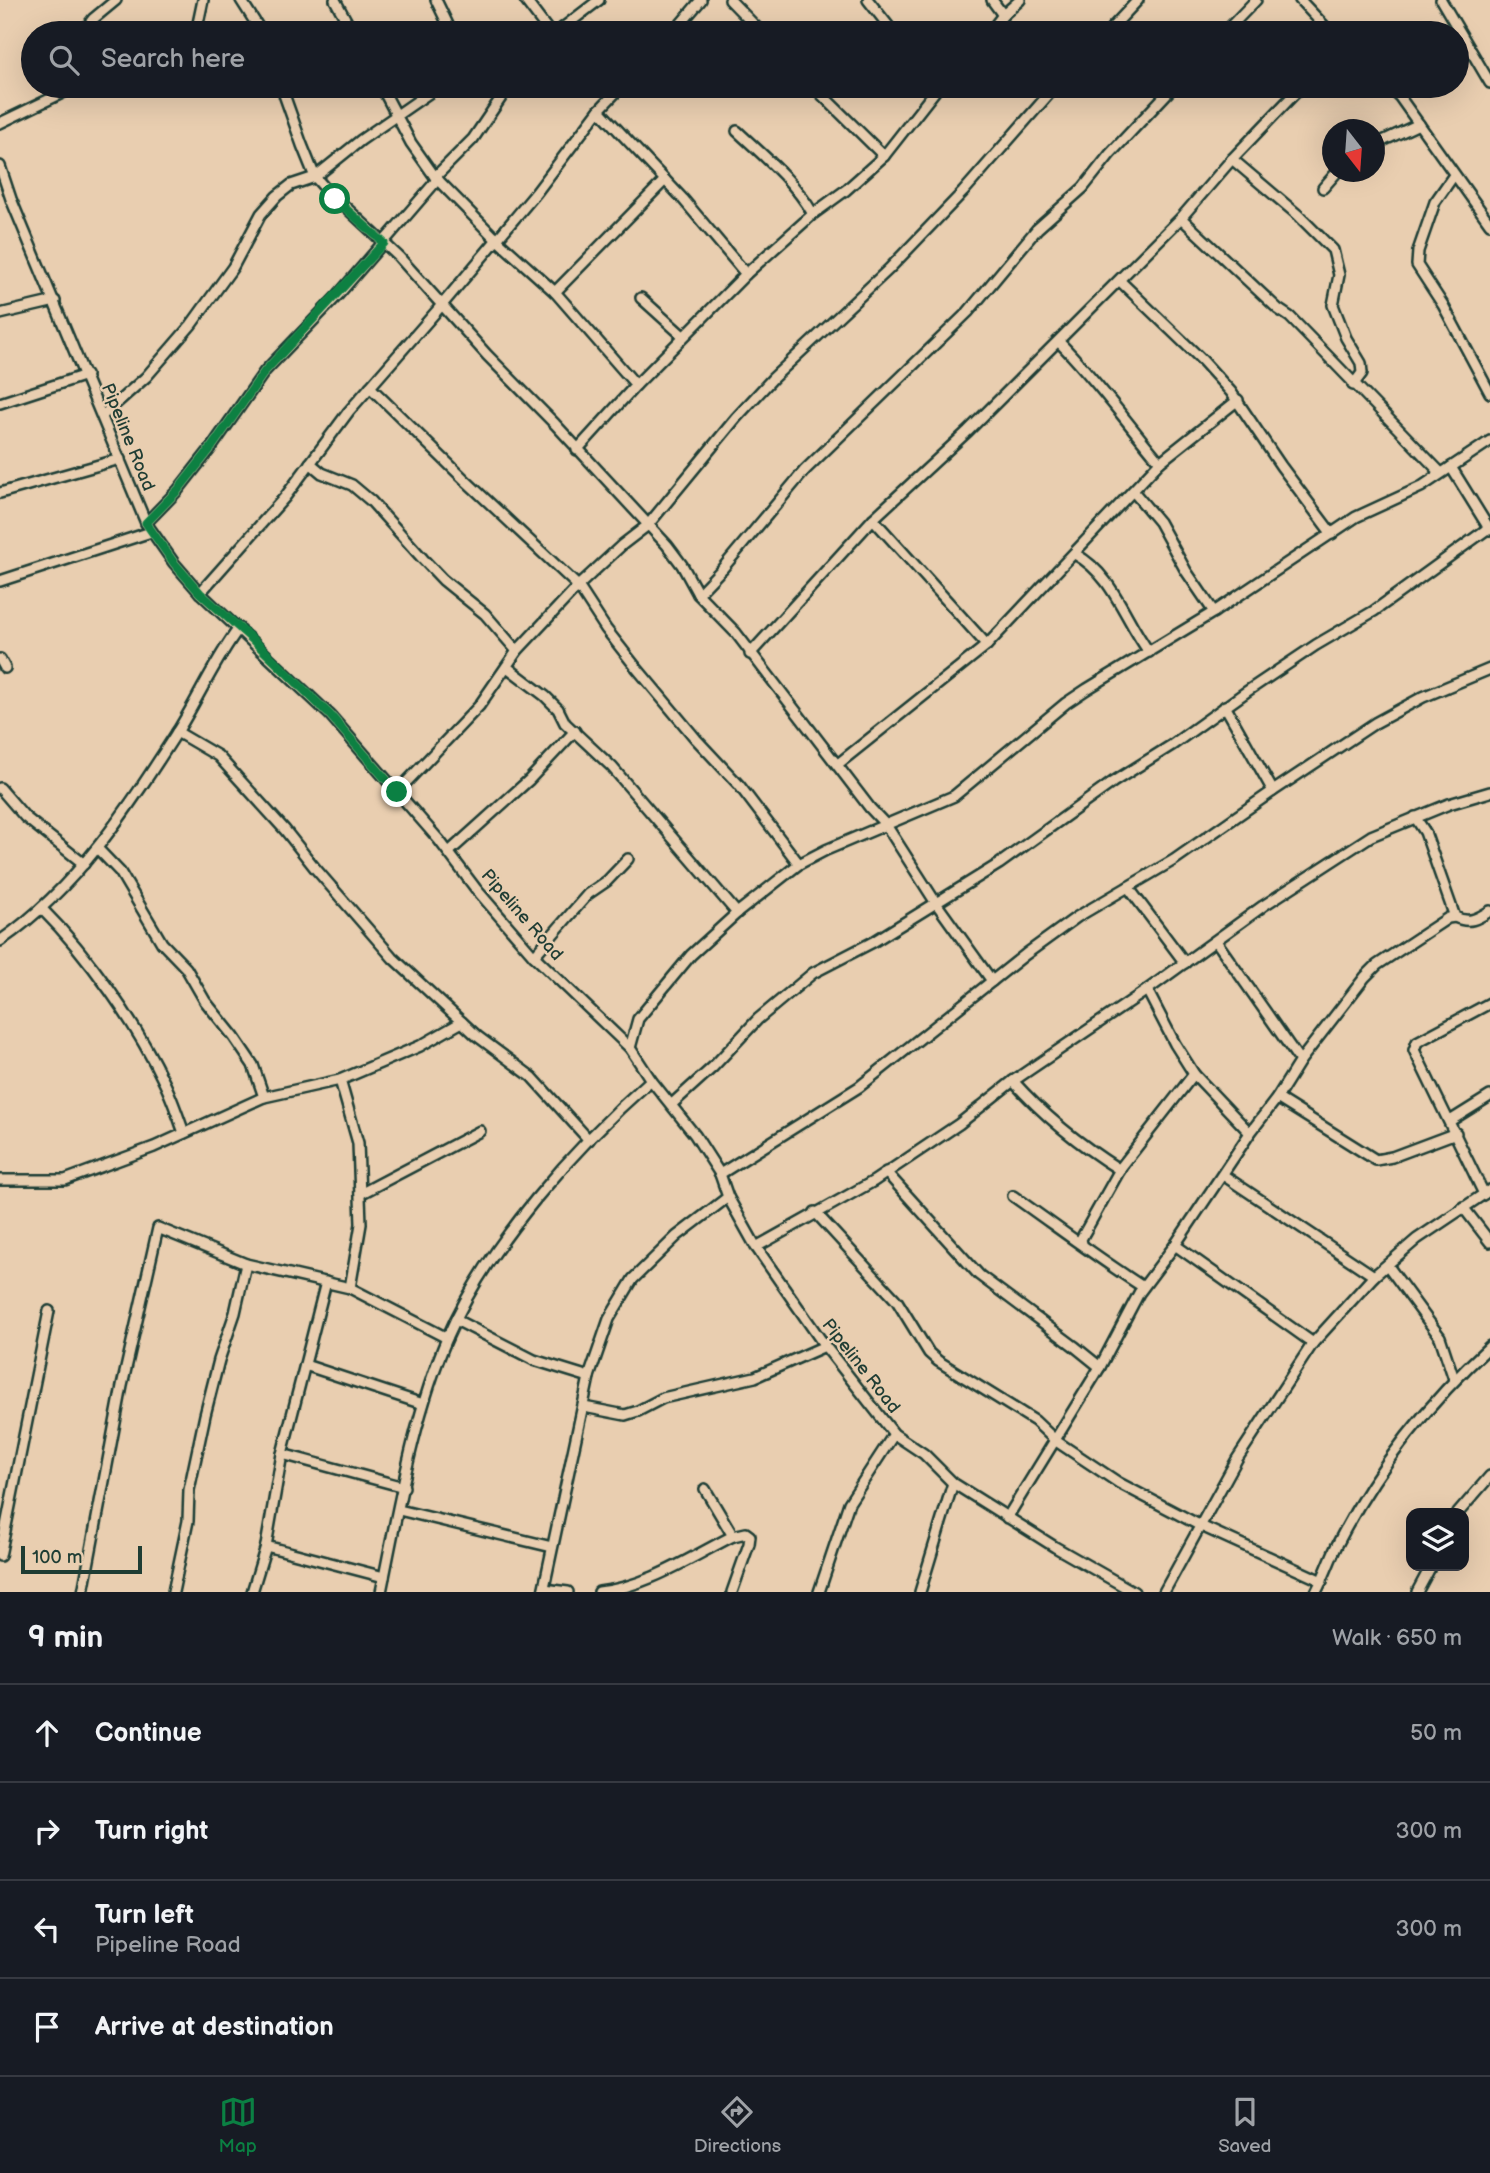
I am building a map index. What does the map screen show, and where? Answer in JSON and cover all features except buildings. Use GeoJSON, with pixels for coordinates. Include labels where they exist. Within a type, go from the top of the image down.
{"type":"FeatureCollection","features":[{"type":"Feature","properties":{"kind":"street"},"geometry":{"type":"LineString","coordinates":[[91,21],[116,0]]}},
{"type":"Feature","properties":{"kind":"street"},"geometry":{"type":"LineString","coordinates":[[199,21],[203,0]]}},
{"type":"Feature","properties":{"kind":"street"},"geometry":{"type":"LineString","coordinates":[[241,0],[254,21]]}},
{"type":"Feature","properties":{"kind":"street"},"geometry":{"type":"LineString","coordinates":[[335,0],[346,21]]}},
{"type":"Feature","properties":{"kind":"street"},"geometry":{"type":"LineString","coordinates":[[436,0],[446,21]]}},
{"type":"Feature","properties":{"kind":"street"},"geometry":{"type":"LineString","coordinates":[[525,0],[541,21]]}},
{"type":"Feature","properties":{"kind":"street"},"geometry":{"type":"LineString","coordinates":[[572,21],[599,0]]}},
{"type":"Feature","properties":{"kind":"street"},"geometry":{"type":"LineString","coordinates":[[683,21],[701,0]]}},
{"type":"Feature","properties":{"kind":"street"},"geometry":{"type":"LineString","coordinates":[[730,0],[750,21]]}},
{"type":"Feature","properties":{"kind":"street"},"geometry":{"type":"LineString","coordinates":[[867,0],[884,21]]}},
{"type":"Feature","properties":{"kind":"street"},"geometry":{"type":"LineString","coordinates":[[992,0],[1003,15]]}},
{"type":"Feature","properties":{"kind":"street"},"geometry":{"type":"LineString","coordinates":[[998,21],[1020,0]]}},
{"type":"Feature","properties":{"kind":"street"},"geometry":{"type":"LineString","coordinates":[[1118,21],[1138,0]]}},
{"type":"Feature","properties":{"kind":"street"},"geometry":{"type":"LineString","coordinates":[[1236,21],[1256,0]]}},
{"type":"Feature","properties":{"kind":"street"},"geometry":{"type":"LineString","coordinates":[[1300,0],[1320,21]]}},
{"type":"Feature","properties":{"kind":"street"},"geometry":{"type":"LineString","coordinates":[[1441,0],[1453,21]]}},
{"type":"Feature","properties":{"kind":"street"},"geometry":{"type":"LineString","coordinates":[[1469,47],[1490,83]]}},
{"type":"Feature","properties":{"kind":"street"},"geometry":{"type":"LineString","coordinates":[[0,123],[52,98]]}},
{"type":"Feature","properties":{"kind":"street"},"geometry":{"type":"LineString","coordinates":[[285,98],[315,177],[384,243],[648,525],[682,565],[698,594],[736,634],[886,825],[936,903],[992,981]]}},
{"type":"Feature","properties":{"kind":"street"},"geometry":{"type":"LineString","coordinates":[[388,98],[411,143],[436,178],[495,238],[555,292],[636,385]]}},
{"type":"Feature","properties":{"kind":"street"},"geometry":{"type":"LineString","coordinates":[[102,416],[146,377],[191,324],[233,267],[261,214],[291,185],[315,177],[361,140],[422,98]]}},
{"type":"Feature","properties":{"kind":"street"},"geometry":{"type":"LineString","coordinates":[[146,523],[178,490],[211,448],[265,371],[384,243],[436,178],[473,139],[501,98]]}},
{"type":"Feature","properties":{"kind":"street"},"geometry":{"type":"LineString","coordinates":[[200,593],[261,526],[370,387],[442,306],[610,98]]}},
{"type":"Feature","properties":{"kind":"street"},"geometry":{"type":"LineString","coordinates":[[825,98],[884,156]]}},
{"type":"Feature","properties":{"kind":"street"},"geometry":{"type":"LineString","coordinates":[[577,450],[636,385],[746,274],[884,156],[930,98]]}},
{"type":"Feature","properties":{"kind":"street"},"geometry":{"type":"LineString","coordinates":[[397,792],[479,706],[517,650],[578,586],[648,525],[736,418],[773,378],[889,269],[963,192],[1045,98]]}},
{"type":"Feature","properties":{"kind":"street"},"geometry":{"type":"LineString","coordinates":[[698,594],[805,470],[968,312],[1037,229],[1083,188],[1110,153],[1163,98]]}},
{"type":"Feature","properties":{"kind":"street"},"geometry":{"type":"LineString","coordinates":[[750,654],[873,519],[968,431],[1120,281],[1290,98]]}},
{"type":"Feature","properties":{"kind":"street"},"geometry":{"type":"LineString","coordinates":[[1400,98],[1490,224]]}},
{"type":"Feature","properties":{"kind":"street"},"geometry":{"type":"LineString","coordinates":[[599,110],[665,180],[746,274]]}},
{"type":"Feature","properties":{"kind":"street"},"geometry":{"type":"LineString","coordinates":[[1385,140],[1419,124]]}},
{"type":"Feature","properties":{"kind":"street"},"geometry":{"type":"LineString","coordinates":[[737,131],[805,200],[813,214]]}},
{"type":"Feature","properties":{"kind":"street"},"geometry":{"type":"LineString","coordinates":[[1232,159],[1298,215],[1333,250],[1339,275],[1333,305],[1346,338],[1361,363],[1362,373],[1353,385]]}},
{"type":"Feature","properties":{"kind":"street","name":"Pipeline Road"},"geometry":{"type":"LineString","coordinates":[[0,166],[11,199],[151,532],[200,593],[330,715],[449,852],[476,889],[534,956],[630,1048],[651,1080],[695,1135],[719,1174],[728,1197],[756,1247],[825,1346],[894,1434],[924,1454],[953,1483],[1007,1518],[1134,1592]]}},
{"type":"Feature","properties":{"kind":"street"},"geometry":{"type":"LineString","coordinates":[[1454,175],[1435,202],[1418,250],[1417,265],[1443,305],[1490,393]]}},
{"type":"Feature","properties":{"kind":"street"},"geometry":{"type":"LineString","coordinates":[[555,292],[665,180]]}},
{"type":"Feature","properties":{"kind":"street"},"geometry":{"type":"LineString","coordinates":[[1323,188],[1328,182]]}},
{"type":"Feature","properties":{"kind":"street"},"geometry":{"type":"LineString","coordinates":[[1181,218],[1278,309],[1290,317],[1440,472]]}},
{"type":"Feature","properties":{"kind":"street"},"geometry":{"type":"LineString","coordinates":[[1120,281],[1202,360],[1238,400],[1332,534]]}},
{"type":"Feature","properties":{"kind":"street"},"geometry":{"type":"LineString","coordinates":[[640,298],[684,336]]}},
{"type":"Feature","properties":{"kind":"street"},"geometry":{"type":"LineString","coordinates":[[0,314],[55,301]]}},
{"type":"Feature","properties":{"kind":"street"},"geometry":{"type":"LineString","coordinates":[[1059,342],[1100,385],[1117,411],[1160,462]]}},
{"type":"Feature","properties":{"kind":"street"},"geometry":{"type":"LineString","coordinates":[[0,402],[86,376]]}},
{"type":"Feature","properties":{"kind":"street"},"geometry":{"type":"LineString","coordinates":[[370,387],[578,586],[628,657],[696,739],[739,785],[799,864]]}},
{"type":"Feature","properties":{"kind":"street"},"geometry":{"type":"LineString","coordinates":[[838,764],[987,645],[1160,462],[1238,400]]}},
{"type":"Feature","properties":{"kind":"street"},"geometry":{"type":"LineString","coordinates":[[630,1048],[638,1019],[691,955],[737,913],[799,864],[954,796],[1066,703],[1214,612],[1356,517],[1421,487],[1490,441]]}},
{"type":"Feature","properties":{"kind":"street"},"geometry":{"type":"LineString","coordinates":[[0,493],[120,459]]}},
{"type":"Feature","properties":{"kind":"street"},"geometry":{"type":"LineString","coordinates":[[310,464],[322,473],[352,485],[371,501],[443,580],[485,614],[517,650]]}},
{"type":"Feature","properties":{"kind":"street"},"geometry":{"type":"LineString","coordinates":[[672,1104],[713,1067],[758,1018],[813,973],[873,942],[999,864],[1315,645],[1374,611],[1489,528],[1451,467]]}},
{"type":"Feature","properties":{"kind":"street"},"geometry":{"type":"LineString","coordinates":[[1133,491],[1159,522],[1186,571],[1214,612]]}},
{"type":"Feature","properties":{"kind":"street"},"geometry":{"type":"LineString","coordinates":[[873,519],[987,645]]}},
{"type":"Feature","properties":{"kind":"street"},"geometry":{"type":"LineString","coordinates":[[0,581],[151,532]]}},
{"type":"Feature","properties":{"kind":"street"},"geometry":{"type":"LineString","coordinates":[[1074,554],[1088,561],[1104,577],[1135,633],[1149,652]]}},
{"type":"Feature","properties":{"kind":"street"},"geometry":{"type":"LineString","coordinates":[[0,941],[29,921],[62,890],[97,848],[177,732],[220,654],[239,628]]}},
{"type":"Feature","properties":{"kind":"street"},"geometry":{"type":"LineString","coordinates":[[507,667],[558,709],[565,723],[636,793],[656,821],[737,913]]}},
{"type":"Feature","properties":{"kind":"street"},"geometry":{"type":"LineString","coordinates":[[719,1174],[859,1087],[1077,917],[1174,860],[1273,790],[1387,717],[1423,697],[1490,669]]}},
{"type":"Feature","properties":{"kind":"street"},"geometry":{"type":"LineString","coordinates":[[1225,706],[1273,790]]}},
{"type":"Feature","properties":{"kind":"street"},"geometry":{"type":"LineString","coordinates":[[449,852],[530,780],[575,731]]}},
{"type":"Feature","properties":{"kind":"street"},"geometry":{"type":"LineString","coordinates":[[177,732],[218,756],[285,830],[393,958],[477,1036],[532,1077],[589,1140]]}},
{"type":"Feature","properties":{"kind":"street"},"geometry":{"type":"LineString","coordinates":[[0,788],[25,817],[84,864]]}},
{"type":"Feature","properties":{"kind":"street"},"geometry":{"type":"LineString","coordinates":[[756,1247],[874,1181],[959,1124],[1013,1081],[1263,906],[1371,836],[1415,817],[1490,792]]}},
{"type":"Feature","properties":{"kind":"street"},"geometry":{"type":"LineString","coordinates":[[1415,817],[1425,832],[1455,917]]}},
{"type":"Feature","properties":{"kind":"street"},"geometry":{"type":"LineString","coordinates":[[97,848],[120,872],[162,943],[186,968],[205,1001],[253,1065],[264,1097]]}},
{"type":"Feature","properties":{"kind":"street"},"geometry":{"type":"LineString","coordinates":[[534,956],[588,894],[607,881],[628,859]]}},
{"type":"Feature","properties":{"kind":"street"},"geometry":{"type":"LineString","coordinates":[[1128,887],[1185,963]]}},
{"type":"Feature","properties":{"kind":"street"},"geometry":{"type":"LineString","coordinates":[[42,909],[67,934],[137,1034],[164,1081],[184,1132]]}},
{"type":"Feature","properties":{"kind":"street"},"geometry":{"type":"LineString","coordinates":[[1007,1518],[1100,1367],[1143,1287],[1175,1245],[1300,1061],[1365,977],[1377,965],[1448,918],[1474,920],[1490,911]]}},
{"type":"Feature","properties":{"kind":"street"},"geometry":{"type":"LineString","coordinates":[[1216,941],[1300,1061]]}},
{"type":"Feature","properties":{"kind":"street"},"geometry":{"type":"LineString","coordinates":[[1147,989],[1175,1044],[1194,1074],[1250,1133]]}},
{"type":"Feature","properties":{"kind":"street"},"geometry":{"type":"LineString","coordinates":[[1164,1592],[1237,1459],[1313,1343],[1374,1276],[1417,1239],[1487,1192],[1416,1056],[1417,1042],[1490,1003]]}},
{"type":"Feature","properties":{"kind":"street"},"geometry":{"type":"LineString","coordinates":[[0,1180],[65,1180],[154,1147],[264,1097],[340,1080],[420,1046],[462,1022]]}},
{"type":"Feature","properties":{"kind":"street"},"geometry":{"type":"LineString","coordinates":[[1082,1244],[1081,1239],[1120,1170],[1194,1074]]}},
{"type":"Feature","properties":{"kind":"street"},"geometry":{"type":"LineString","coordinates":[[340,1080],[358,1143],[361,1224],[350,1288]]}},
{"type":"Feature","properties":{"kind":"street"},"geometry":{"type":"LineString","coordinates":[[381,1592],[423,1404],[447,1338],[464,1302],[513,1228],[589,1140],[651,1080]]}},
{"type":"Feature","properties":{"kind":"street"},"geometry":{"type":"LineString","coordinates":[[1013,1081],[1035,1106],[1088,1150],[1120,1170]]}},
{"type":"Feature","properties":{"kind":"street"},"geometry":{"type":"LineString","coordinates":[[1450,1121],[1490,1096]]}},
{"type":"Feature","properties":{"kind":"street"},"geometry":{"type":"LineString","coordinates":[[1277,1098],[1376,1160],[1392,1157],[1456,1133]]}},
{"type":"Feature","properties":{"kind":"street"},"geometry":{"type":"LineString","coordinates":[[360,1194],[480,1131]]}},
{"type":"Feature","properties":{"kind":"street"},"geometry":{"type":"LineString","coordinates":[[886,1172],[979,1275],[1100,1367]]}},
{"type":"Feature","properties":{"kind":"street"},"geometry":{"type":"LineString","coordinates":[[1223,1175],[1374,1276]]}},
{"type":"Feature","properties":{"kind":"street"},"geometry":{"type":"LineString","coordinates":[[1013,1196],[1082,1244],[1093,1255],[1143,1287]]}},
{"type":"Feature","properties":{"kind":"street"},"geometry":{"type":"LineString","coordinates":[[568,1592],[543,1590],[589,1377],[608,1319],[633,1279],[677,1236],[728,1197]]}},
{"type":"Feature","properties":{"kind":"street"},"geometry":{"type":"LineString","coordinates":[[1463,1207],[1490,1242]]}},
{"type":"Feature","properties":{"kind":"street"},"geometry":{"type":"LineString","coordinates":[[815,1212],[897,1301],[929,1353],[938,1361],[1035,1422],[1056,1441],[1119,1483],[1201,1526],[1322,1581]]}},
{"type":"Feature","properties":{"kind":"street"},"geometry":{"type":"LineString","coordinates":[[83,1592],[122,1386],[158,1228],[246,1265],[350,1288],[447,1338]]}},
{"type":"Feature","properties":{"kind":"street"},"geometry":{"type":"LineString","coordinates":[[1175,1245],[1313,1343]]}},
{"type":"Feature","properties":{"kind":"street"},"geometry":{"type":"LineString","coordinates":[[173,1592],[188,1521],[189,1490],[205,1415],[246,1265]]}},
{"type":"Feature","properties":{"kind":"street"},"geometry":{"type":"LineString","coordinates":[[1388,1266],[1440,1337],[1454,1379]]}},
{"type":"Feature","properties":{"kind":"street"},"geometry":{"type":"LineString","coordinates":[[253,1592],[266,1546],[282,1454],[326,1282]]}},
{"type":"Feature","properties":{"kind":"street"},"geometry":{"type":"LineString","coordinates":[[0,1556],[49,1311]]}},
{"type":"Feature","properties":{"kind":"street"},"geometry":{"type":"LineString","coordinates":[[456,1320],[534,1360],[589,1377]]}},
{"type":"Feature","properties":{"kind":"street"},"geometry":{"type":"LineString","coordinates":[[584,1407],[625,1415],[663,1398],[755,1377],[825,1346]]}},
{"type":"Feature","properties":{"kind":"street"},"geometry":{"type":"LineString","coordinates":[[1317,1592],[1336,1548],[1378,1473],[1421,1415],[1454,1379],[1490,1346]]}},
{"type":"Feature","properties":{"kind":"street"},"geometry":{"type":"LineString","coordinates":[[305,1365],[423,1404]]}},
{"type":"Feature","properties":{"kind":"street"},"geometry":{"type":"LineString","coordinates":[[819,1592],[849,1503],[894,1434]]}},
{"type":"Feature","properties":{"kind":"street"},"geometry":{"type":"LineString","coordinates":[[282,1454],[404,1487]]}},
{"type":"Feature","properties":{"kind":"street"},"geometry":{"type":"LineString","coordinates":[[1462,1508],[1490,1476]]}},
{"type":"Feature","properties":{"kind":"street"},"geometry":{"type":"LineString","coordinates":[[920,1592],[953,1483]]}},
{"type":"Feature","properties":{"kind":"street"},"geometry":{"type":"LineString","coordinates":[[705,1489],[733,1536]]}},
{"type":"Feature","properties":{"kind":"street"},"geometry":{"type":"LineString","coordinates":[[399,1510],[552,1547]]}},
{"type":"Feature","properties":{"kind":"street"},"geometry":{"type":"LineString","coordinates":[[599,1592],[649,1579],[733,1536],[746,1533],[750,1536],[749,1545],[732,1592]]}},
{"type":"Feature","properties":{"kind":"street"},"geometry":{"type":"LineString","coordinates":[[266,1546],[384,1577]]}},
{"type":"Feature","properties":{"kind":"street"},"geometry":{"type":"LineString","coordinates":[[1417,1592],[1428,1571]]}},
{"type":"Feature","properties":{"kind":"route"},"geometry":{"type":"LineString","coordinates":[[335,199],[384,243],[265,371],[211,448],[178,490],[146,523],[174,563],[200,593],[330,715],[397,792]]}}]}
